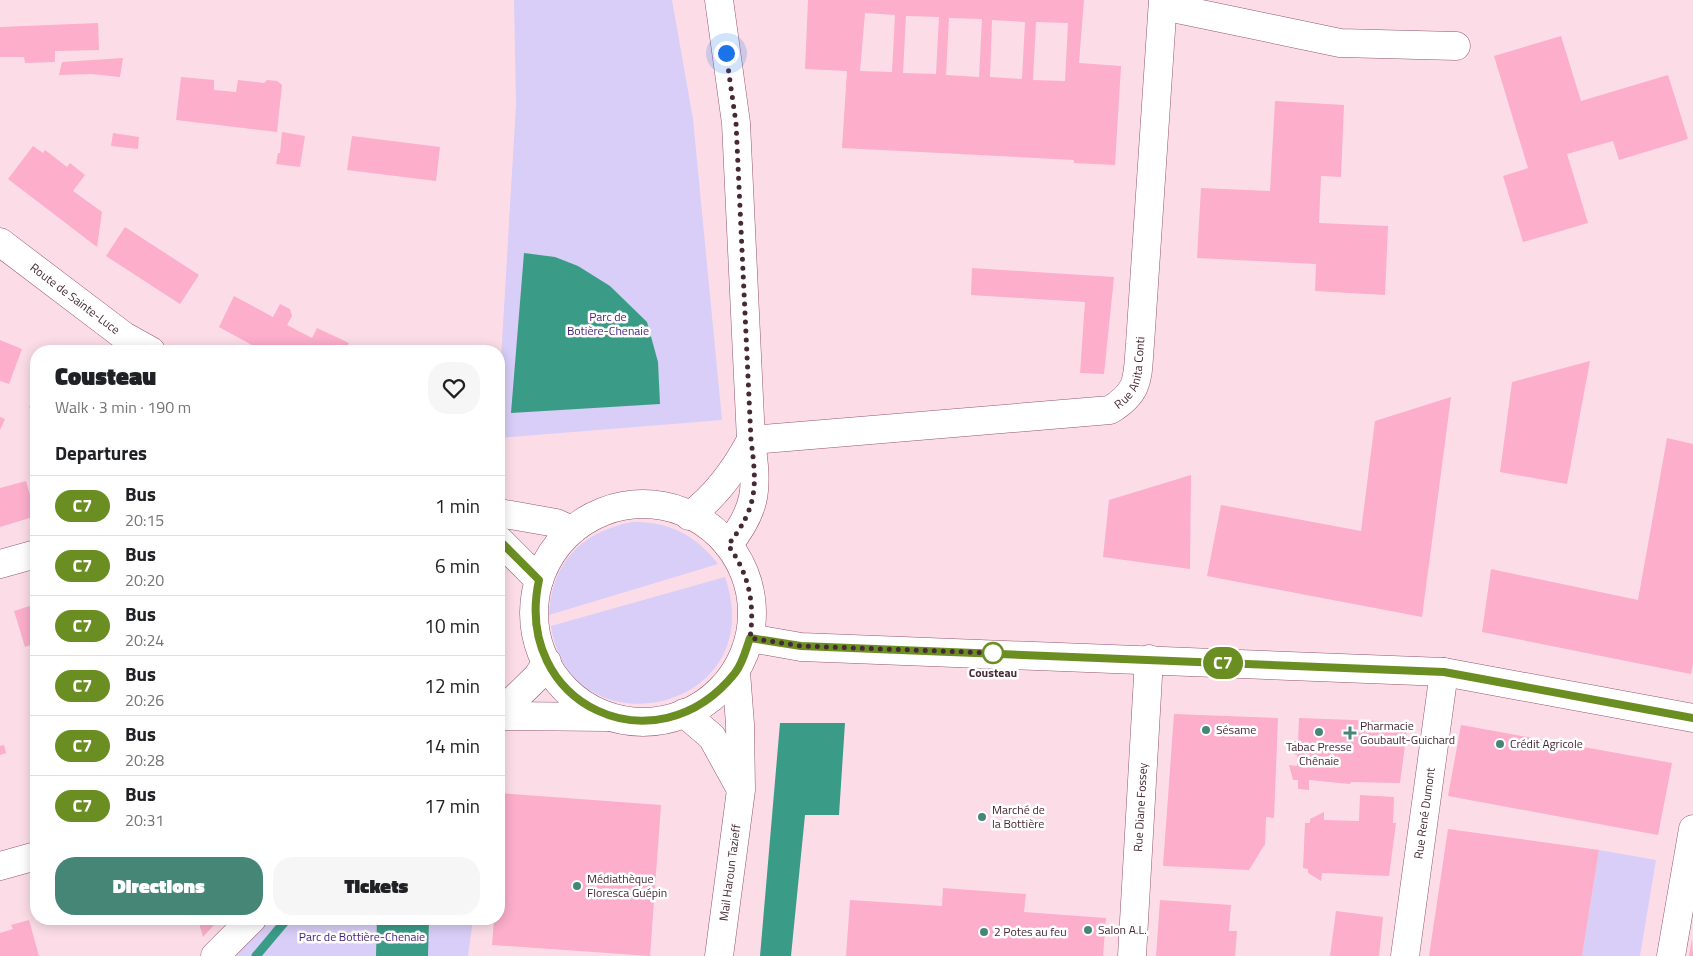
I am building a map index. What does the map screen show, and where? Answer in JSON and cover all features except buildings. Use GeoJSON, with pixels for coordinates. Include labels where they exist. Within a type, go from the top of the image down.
{"type":"FeatureCollection","features":[{"type":"Feature","properties":{"kind":"street"},"geometry":{"type":"LineString","coordinates":[[720,0],[736,123],[751,440],[756,478],[755,496],[745,521],[728,545]]}},
{"type":"Feature","properties":{"kind":"street"},"geometry":{"type":"LineString","coordinates":[[1163,3],[1340,43],[1456,46]]}},
{"type":"Feature","properties":{"kind":"street","name":"Rue Anita Conti"},"geometry":{"type":"LineString","coordinates":[[751,440],[1102,411],[1110,410],[1127,400],[1137,379],[1163,3]]}},
{"type":"Feature","properties":{"kind":"street","name":"Route de Sainte-Luce"},"geometry":{"type":"LineString","coordinates":[[0,242],[124,336],[140,345]]}},
{"type":"Feature","properties":{"kind":"street"},"geometry":{"type":"LineString","coordinates":[[689,516],[704,505],[733,469],[751,440]]}},
{"type":"Feature","properties":{"kind":"street"},"geometry":{"type":"LineString","coordinates":[[505,715],[613,717],[652,721],[684,713],[708,700],[736,672],[750,638],[752,614],[750,590],[739,560],[728,545],[708,528],[689,516],[665,506],[631,504],[599,512],[571,530],[552,553],[539,580],[535,602],[535,625],[538,640],[547,662],[557,679],[576,698],[613,717]]}},
{"type":"Feature","properties":{"kind":"street"},"geometry":{"type":"LineString","coordinates":[[505,514],[556,523],[571,530]]}},
{"type":"Feature","properties":{"kind":"street"},"geometry":{"type":"LineString","coordinates":[[505,546],[539,580]]}},
{"type":"Feature","properties":{"kind":"street"},"geometry":{"type":"LineString","coordinates":[[0,564],[30,556]]}},
{"type":"Feature","properties":{"kind":"street"},"geometry":{"type":"LineString","coordinates":[[750,638],[801,646],[1444,672],[1693,718]]}},
{"type":"Feature","properties":{"kind":"street","name":"Rue Diane Fossey"},"geometry":{"type":"LineString","coordinates":[[1132,956],[1149,659]]}},
{"type":"Feature","properties":{"kind":"street"},"geometry":{"type":"LineString","coordinates":[[505,709],[537,677],[547,662]]}},
{"type":"Feature","properties":{"kind":"street","name":"Mail Haroun Tazieff"},"geometry":{"type":"LineString","coordinates":[[719,956],[741,790],[740,724],[736,672]]}},
{"type":"Feature","properties":{"kind":"street","name":"Rue René Dumont"},"geometry":{"type":"LineString","coordinates":[[1405,956],[1444,672]]}},
{"type":"Feature","properties":{"kind":"street"},"geometry":{"type":"LineString","coordinates":[[684,713],[712,737],[741,790]]}},
{"type":"Feature","properties":{"kind":"street"},"geometry":{"type":"LineString","coordinates":[[1671,956],[1693,829]]}},
{"type":"Feature","properties":{"kind":"street"},"geometry":{"type":"LineString","coordinates":[[0,866],[30,858]]}},
{"type":"Feature","properties":{"kind":"street"},"geometry":{"type":"LineString","coordinates":[[215,956],[246,925]]}},
{"type":"Feature","properties":{"kind":"green space","name":"Parc de Botière-Chenaie"},"geometry":{"type":"Polygon","coordinates":[[[514,0],[672,0],[693,119],[722,420],[505,438],[505,345],[502,345],[516,104],[514,0]]]}},
{"type":"Feature","properties":{"kind":"green space"},"geometry":{"type":"Polygon","coordinates":[[[632,522],[658,524],[680,532],[700,545],[718,564],[549,615],[551,596],[556,580],[563,565],[573,552],[598,533],[632,522]]]}},
{"type":"Feature","properties":{"kind":"green space"},"geometry":{"type":"Polygon","coordinates":[[[725,577],[732,623],[720,660],[695,686],[662,701],[626,703],[592,692],[566,667],[551,626],[725,577]]]}},
{"type":"Feature","properties":{"kind":"green space"},"geometry":{"type":"Polygon","coordinates":[[[1599,850],[1656,860],[1640,956],[1582,956],[1599,850]]]}},
{"type":"Feature","properties":{"kind":"green space","name":"Parc de Bottière-Chenaie"},"geometry":{"type":"Polygon","coordinates":[[[265,925],[472,925],[468,956],[236,956],[265,925]]]}},
{"type":"Feature","properties":{"kind":"shaded area"},"geometry":{"type":"Polygon","coordinates":[[[524,253],[555,257],[578,266],[610,286],[647,322],[658,362],[660,404],[511,413],[524,253]]]}},
{"type":"Feature","properties":{"kind":"shaded area"},"geometry":{"type":"Polygon","coordinates":[[[780,723],[845,723],[839,815],[805,815],[791,956],[760,956],[780,723]]]}},
{"type":"Feature","properties":{"kind":"waterway"},"geometry":{"type":"LineString","coordinates":[[256,956],[282,925]]}},
{"type":"Feature","properties":{"kind":"waterway"},"geometry":{"type":"LineString","coordinates":[[398,925],[403,927]]}},
{"type":"Feature","properties":{"kind":"waterway"},"geometry":{"type":"LineString","coordinates":[[402,956],[403,925]]}},
{"type":"Feature","properties":{"kind":"bus line","name":"C7"},"geometry":{"type":"LineString","coordinates":[[505,546],[539,580],[536,595],[535,625],[543,654],[557,679],[576,698],[588,706],[613,717],[633,721],[671,718],[708,700],[736,672],[750,638],[801,646],[1444,672],[1693,718]]}},
{"type":"Feature","properties":{"kind":"place","name":"Cousteau"},"geometry":{"type":"Point","coordinates":[993,653]}},
{"type":"Feature","properties":{"kind":"place","name":"Sésame"},"geometry":{"type":"Point","coordinates":[1206,730]}},
{"type":"Feature","properties":{"kind":"place","name":"Tabac Presse Chênaie"},"geometry":{"type":"Point","coordinates":[1319,732]}},
{"type":"Feature","properties":{"kind":"place","name":"Pharmacie Goubault-Guichard"},"geometry":{"type":"Point","coordinates":[1350,733]}},
{"type":"Feature","properties":{"kind":"place","name":"Crédit Agricole"},"geometry":{"type":"Point","coordinates":[1500,744]}},
{"type":"Feature","properties":{"kind":"place","name":"Marché de la Bottière"},"geometry":{"type":"Point","coordinates":[982,817]}},
{"type":"Feature","properties":{"kind":"place","name":"Médiathèque Floresca Guépin"},"geometry":{"type":"Point","coordinates":[577,886]}},
{"type":"Feature","properties":{"kind":"place","name":"Salon A.L."},"geometry":{"type":"Point","coordinates":[1088,930]}},
{"type":"Feature","properties":{"kind":"place","name":"2 Potes au feu"},"geometry":{"type":"Point","coordinates":[984,932]}},
{"type":"Feature","properties":{"kind":"route"},"geometry":{"type":"LineString","coordinates":[[726,53],[736,123],[751,440],[756,478],[755,496],[745,521],[728,545],[739,560],[750,590],[752,606],[750,638],[801,646],[993,653]]}}]}
